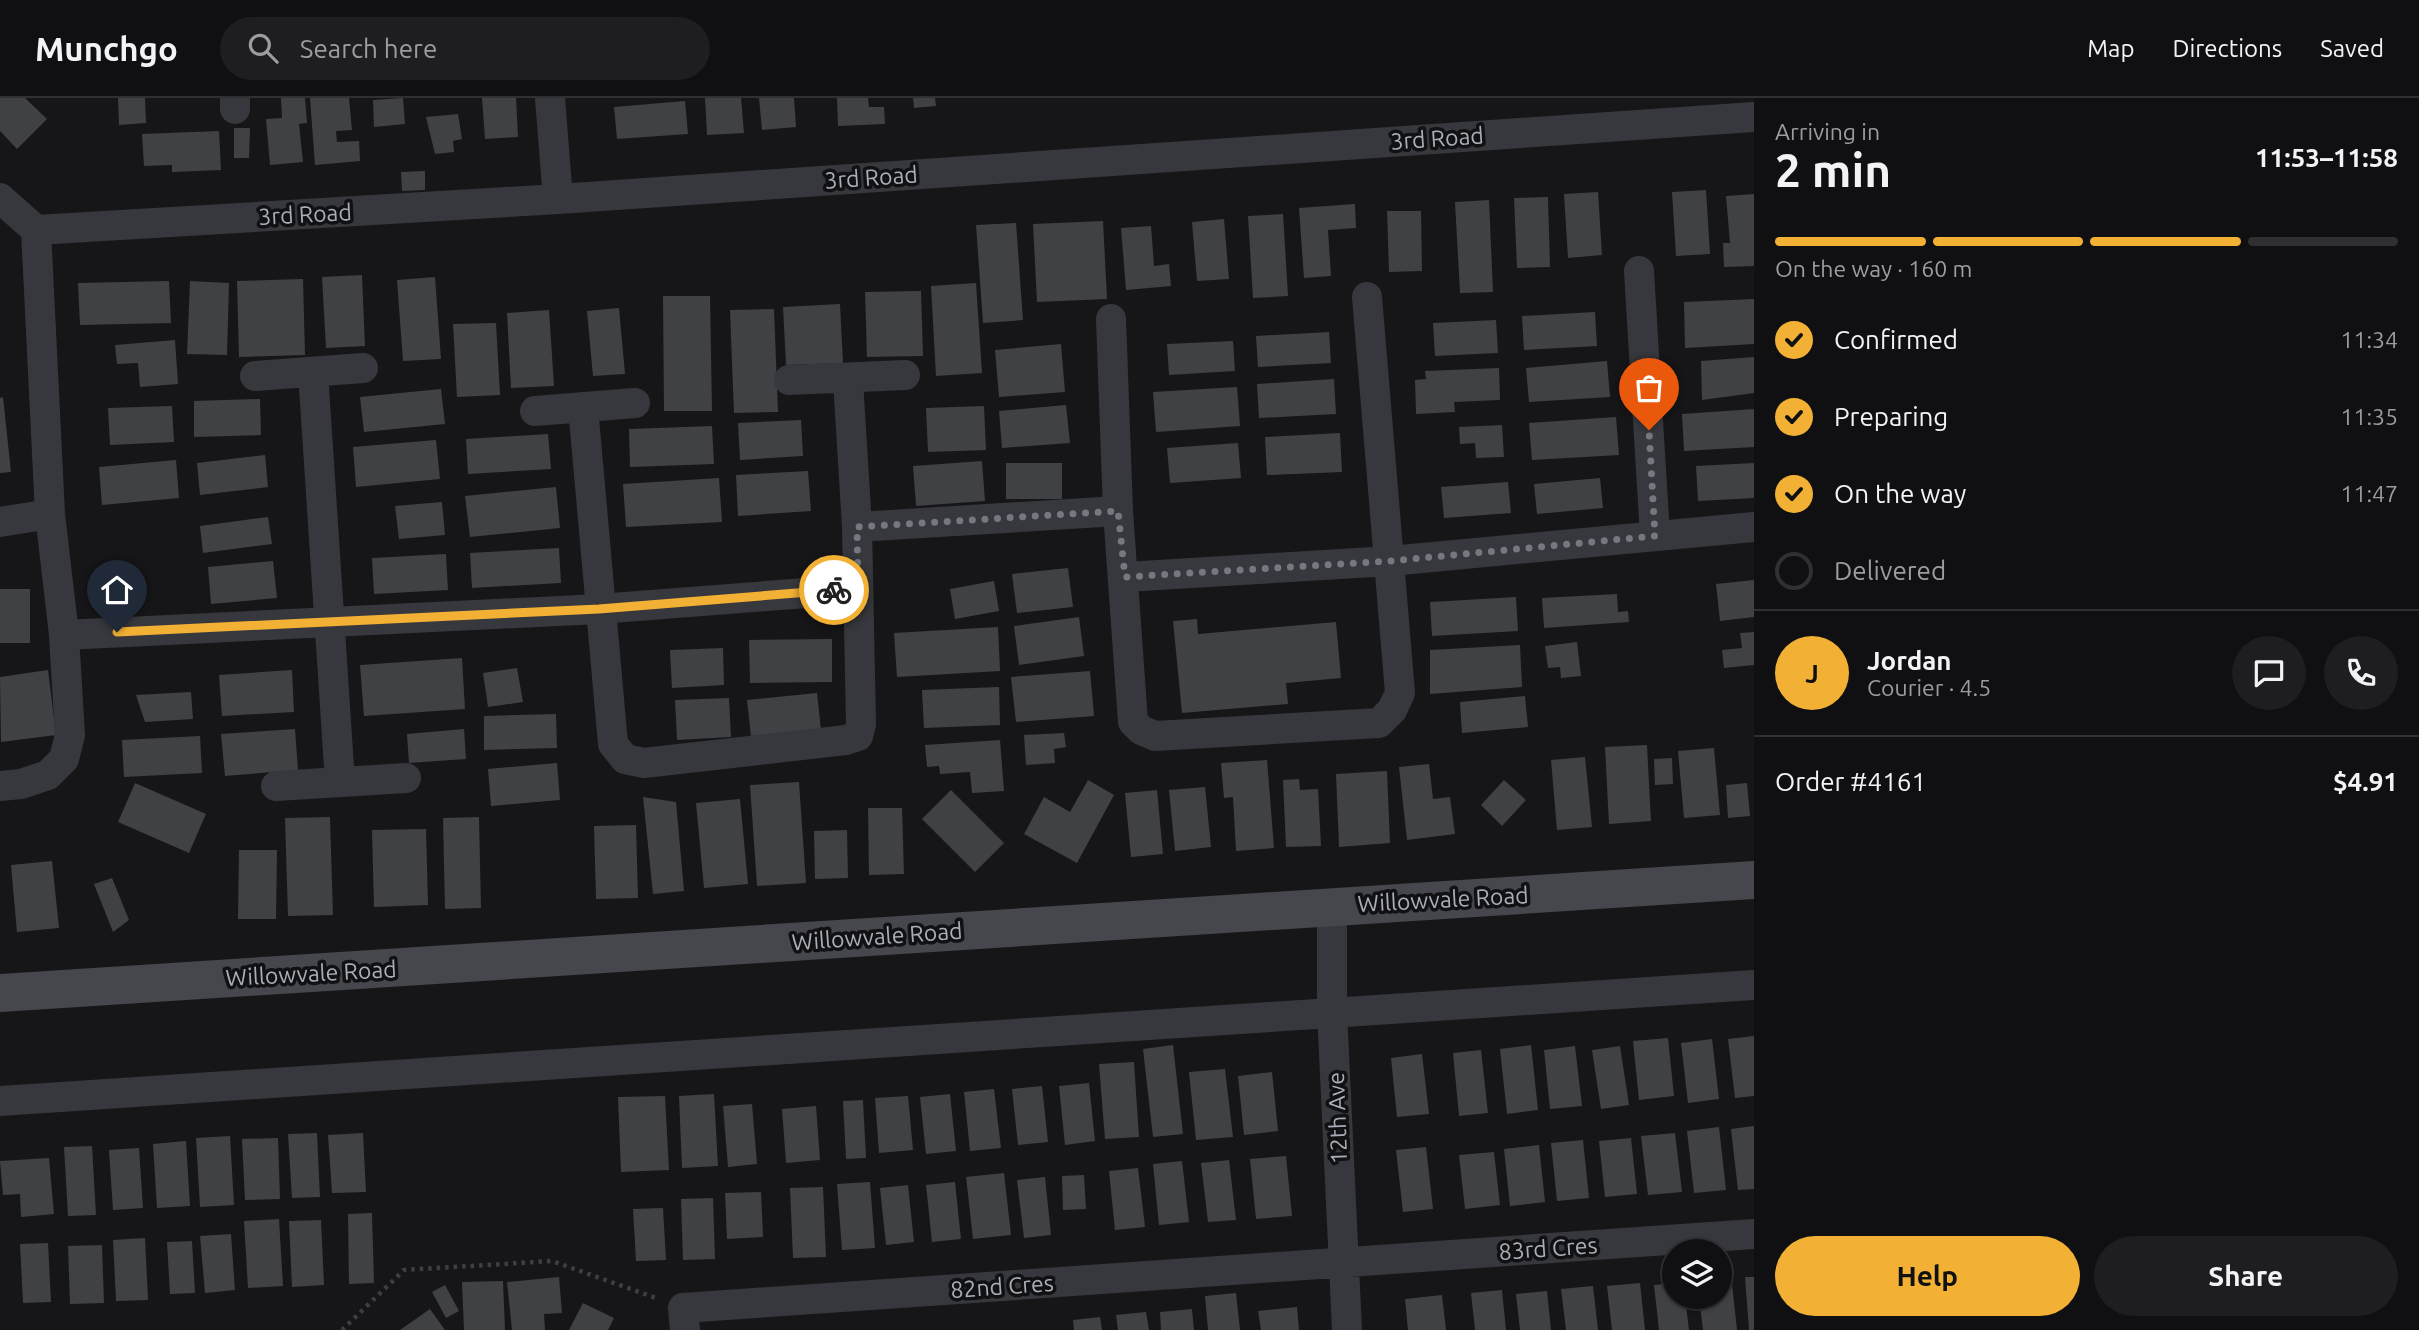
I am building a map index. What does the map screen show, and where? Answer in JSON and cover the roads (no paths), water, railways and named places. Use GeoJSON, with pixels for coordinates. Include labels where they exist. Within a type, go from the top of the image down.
{"type":"FeatureCollection","features":[{"type":"Feature","properties":{"kind":"street"},"geometry":{"type":"LineString","coordinates":[[550,98],[558,199]]}},
{"type":"Feature","properties":{"kind":"street","name":"3rd Road"},"geometry":{"type":"LineString","coordinates":[[36,230],[558,199],[1754,117]]}},
{"type":"Feature","properties":{"kind":"street"},"geometry":{"type":"LineString","coordinates":[[0,198],[36,230],[50,514],[64,635],[70,734],[64,759],[48,775],[21,784],[0,786]]}},
{"type":"Feature","properties":{"kind":"street"},"geometry":{"type":"LineString","coordinates":[[1639,271],[1655,536]]}},
{"type":"Feature","properties":{"kind":"street"},"geometry":{"type":"LineString","coordinates":[[1111,319],[1118,511],[1125,577],[1133,722],[1141,730],[1155,736],[1379,723],[1392,710],[1400,693],[1367,297]]}},
{"type":"Feature","properties":{"kind":"street"},"geometry":{"type":"LineString","coordinates":[[255,376],[363,368]]}},
{"type":"Feature","properties":{"kind":"street"},"geometry":{"type":"LineString","coordinates":[[313,372],[340,782]]}},
{"type":"Feature","properties":{"kind":"street"},"geometry":{"type":"LineString","coordinates":[[789,380],[848,380],[905,375]]}},
{"type":"Feature","properties":{"kind":"street"},"geometry":{"type":"LineString","coordinates":[[583,407],[613,744],[625,759],[645,763],[846,740],[858,736],[861,724],[857,527],[848,380]]}},
{"type":"Feature","properties":{"kind":"street"},"geometry":{"type":"LineString","coordinates":[[535,411],[635,403]]}},
{"type":"Feature","properties":{"kind":"street"},"geometry":{"type":"LineString","coordinates":[[857,527],[1118,511]]}},
{"type":"Feature","properties":{"kind":"street"},"geometry":{"type":"LineString","coordinates":[[0,522],[50,514]]}},
{"type":"Feature","properties":{"kind":"street"},"geometry":{"type":"LineString","coordinates":[[1125,577],[1390,561],[1754,527]]}},
{"type":"Feature","properties":{"kind":"street"},"geometry":{"type":"LineString","coordinates":[[64,635],[599,609],[858,589]]}},
{"type":"Feature","properties":{"kind":"street"},"geometry":{"type":"LineString","coordinates":[[276,786],[406,778]]}},
{"type":"Feature","properties":{"kind":"street","name":"Willowvale Road"},"geometry":{"type":"LineString","coordinates":[[0,993],[1754,880]]}},
{"type":"Feature","properties":{"kind":"street","name":"12th Ave"},"geometry":{"type":"LineString","coordinates":[[1332,906],[1332,1011],[1347,1330]]}},
{"type":"Feature","properties":{"kind":"street"},"geometry":{"type":"LineString","coordinates":[[0,1101],[1754,985]]}},
{"type":"Feature","properties":{"kind":"street","name":"83rd Cres"},"geometry":{"type":"LineString","coordinates":[[1343,1262],[1754,1234]]}},
{"type":"Feature","properties":{"kind":"street","name":"82nd Cres"},"geometry":{"type":"LineString","coordinates":[[684,1319],[1343,1262]]}}]}
